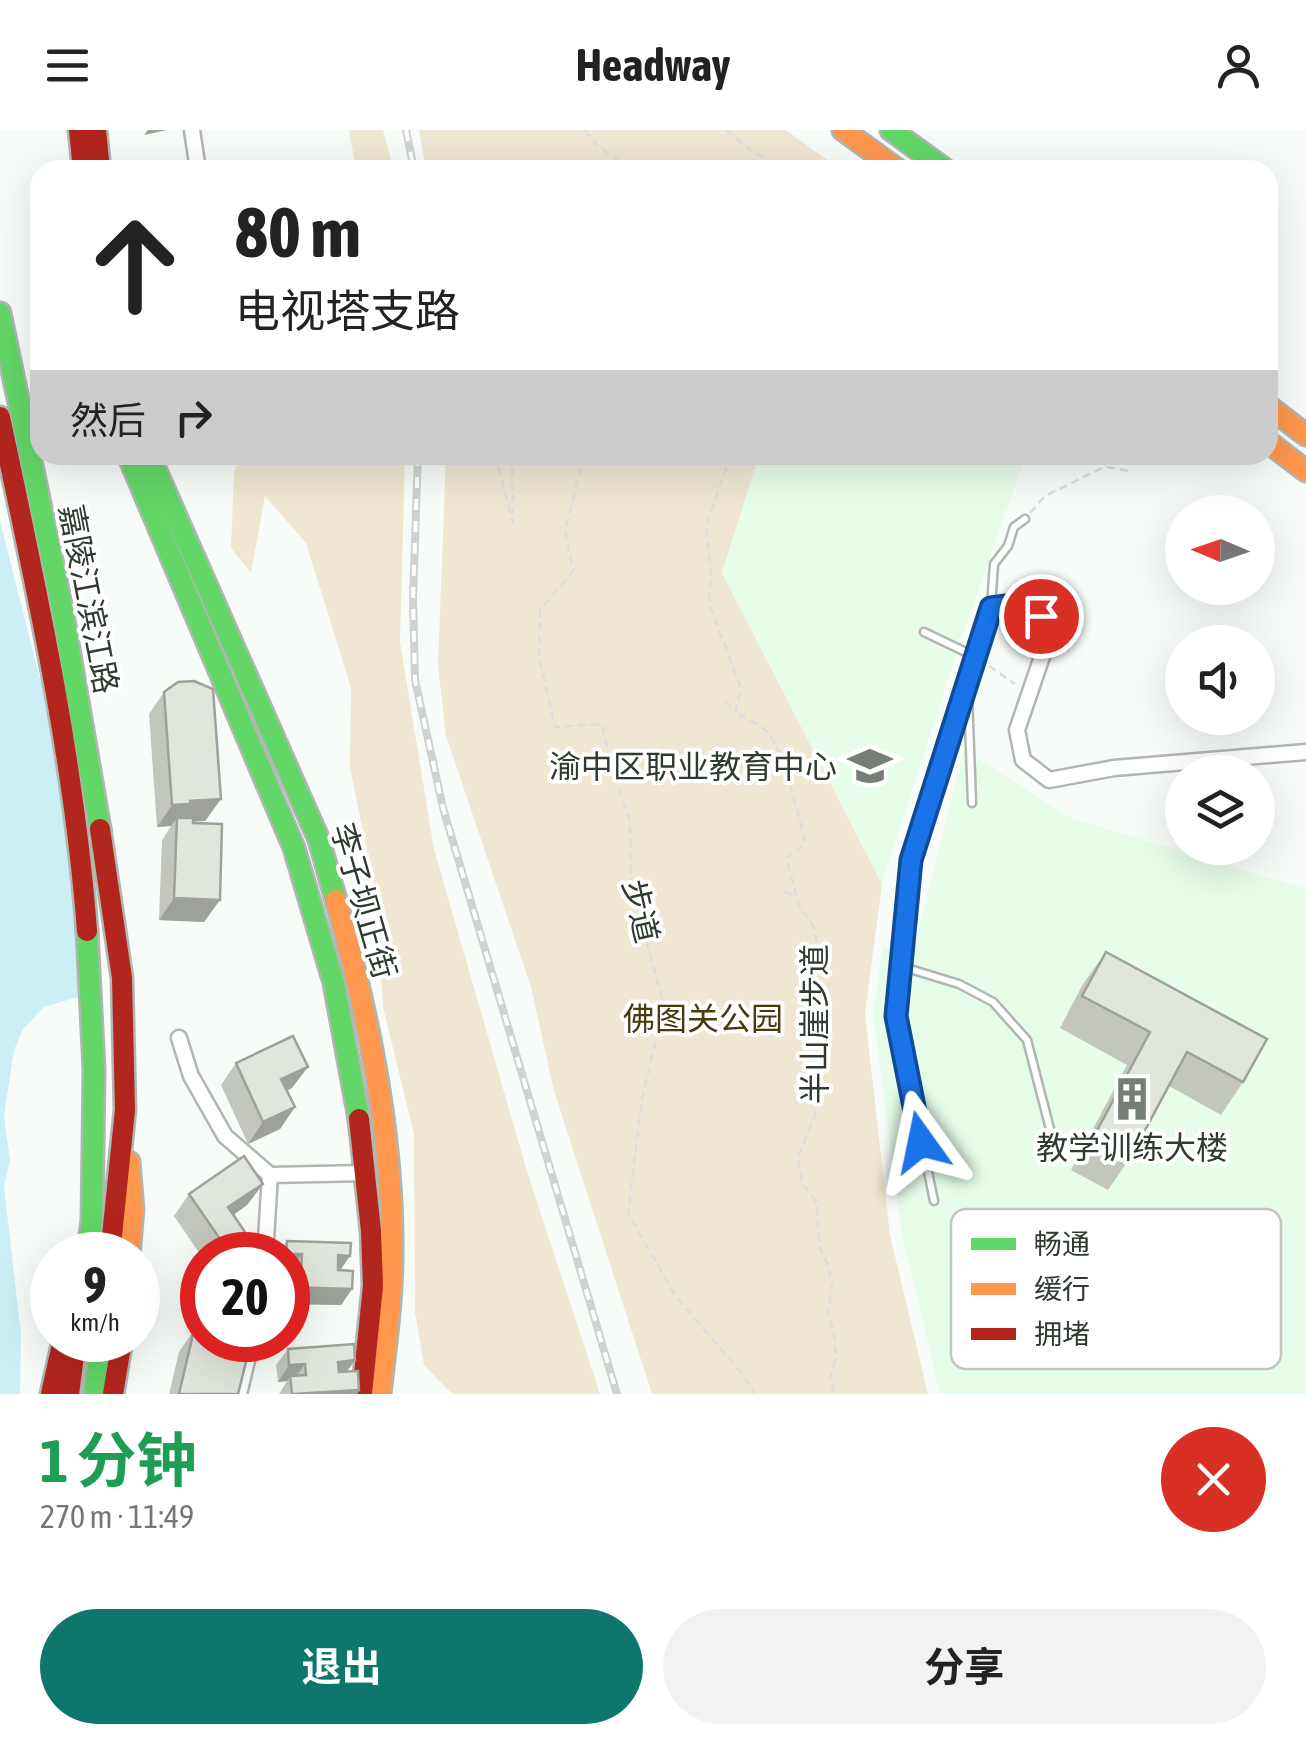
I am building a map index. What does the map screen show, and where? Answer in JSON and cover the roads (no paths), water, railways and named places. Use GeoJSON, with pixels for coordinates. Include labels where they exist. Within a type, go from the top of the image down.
{"type":"FeatureCollection","features":[{"type":"Feature","properties":{"kind":"main road"},"geometry":{"type":"LineString","coordinates":[[79,130],[81,160]]}},
{"type":"Feature","properties":{"kind":"main road"},"geometry":{"type":"LineString","coordinates":[[96,130],[99,160]]}},
{"type":"Feature","properties":{"kind":"main road"},"geometry":{"type":"LineString","coordinates":[[844,130],[884,160]]}},
{"type":"Feature","properties":{"kind":"main road"},"geometry":{"type":"LineString","coordinates":[[891,130],[932,160]]}},
{"type":"Feature","properties":{"kind":"main road","name":"嘉陵江滨江路"},"geometry":{"type":"LineString","coordinates":[[0,314],[30,456]]}},
{"type":"Feature","properties":{"kind":"main road"},"geometry":{"type":"LineString","coordinates":[[1278,414],[1306,435]]}},
{"type":"Feature","properties":{"kind":"main road","name":"嘉陵江滨江路"},"geometry":{"type":"LineString","coordinates":[[0,417],[42,614],[71,779],[92,979],[90,1232]]}},
{"type":"Feature","properties":{"kind":"main road"},"geometry":{"type":"LineString","coordinates":[[1278,450],[1306,471]]}},
{"type":"Feature","properties":{"kind":"main road","name":"嘉陵江滨江路"},"geometry":{"type":"LineString","coordinates":[[32,465],[93,780],[122,978],[125,1110]]}},
{"type":"Feature","properties":{"kind":"main road","name":"李子坝正街"},"geometry":{"type":"LineString","coordinates":[[142,465],[294,848],[334,983],[350,1058],[366,1173],[372,1286],[362,1394]]}},
{"type":"Feature","properties":{"kind":"main road","name":"李子坝正街"},"geometry":{"type":"LineString","coordinates":[[142,465],[318,840],[358,977],[384,1132],[390,1212],[391,1286],[380,1394]]}},
{"type":"Feature","properties":{"kind":"main road"},"geometry":{"type":"LineString","coordinates":[[112,1232],[125,1110]]}},
{"type":"Feature","properties":{"kind":"main road"},"geometry":{"type":"LineString","coordinates":[[125,1110],[131,1232]]}},
{"type":"Feature","properties":{"kind":"main road"},"geometry":{"type":"LineString","coordinates":[[50,1394],[58,1362]]}},
{"type":"Feature","properties":{"kind":"main road"},"geometry":{"type":"LineString","coordinates":[[69,1394],[73,1362]]}},
{"type":"Feature","properties":{"kind":"main road"},"geometry":{"type":"LineString","coordinates":[[94,1394],[98,1362]]}},
{"type":"Feature","properties":{"kind":"main road"},"geometry":{"type":"LineString","coordinates":[[113,1394],[118,1362]]}},
{"type":"Feature","properties":{"kind":"street"},"geometry":{"type":"LineString","coordinates":[[192,130],[196,160]]}},
{"type":"Feature","properties":{"kind":"street"},"geometry":{"type":"LineString","coordinates":[[900,966],[911,860],[991,608],[1020,604],[1041,616],[1046,645],[1017,730],[1022,760],[1049,780],[1114,768],[1306,752]]}},
{"type":"Feature","properties":{"kind":"street"},"geometry":{"type":"LineString","coordinates":[[179,1038],[191,1076],[225,1136],[270,1176],[366,1173]]}},
{"type":"Feature","properties":{"kind":"street"},"geometry":{"type":"LineString","coordinates":[[266,1232],[270,1176]]}},
{"type":"Feature","properties":{"kind":"street"},"geometry":{"type":"LineString","coordinates":[[239,1394],[247,1362]]}},
{"type":"Feature","properties":{"kind":"lane"},"geometry":{"type":"LineString","coordinates":[[991,608],[994,564],[1008,546],[1014,527],[1025,519]]}},
{"type":"Feature","properties":{"kind":"lane"},"geometry":{"type":"LineString","coordinates":[[924,632],[976,657]]}},
{"type":"Feature","properties":{"kind":"lane"},"geometry":{"type":"LineString","coordinates":[[968,683],[972,802]]}},
{"type":"Feature","properties":{"kind":"lane"},"geometry":{"type":"LineString","coordinates":[[934,1201],[896,1016],[900,966],[960,984],[993,1002],[1028,1040],[1057,1156]]}},
{"type":"Feature","properties":{"kind":"water"},"geometry":{"type":"Polygon","coordinates":[[[0,521],[42,687],[98,982],[78,997],[44,1007],[23,1029],[14,1050],[4,1116],[10,1160],[4,1187],[21,1334],[20,1394],[0,1394],[0,521]]]}},
{"type":"Feature","properties":{"kind":"railway"},"geometry":{"type":"LineString","coordinates":[[406,130],[412,160]]}},
{"type":"Feature","properties":{"kind":"railway"},"geometry":{"type":"LineString","coordinates":[[418,465],[413,598],[415,680],[443,808],[617,1394]]}},
{"type":"Feature","properties":{"kind":"place","name":"渝中区职业教育中心"},"geometry":{"type":"Point","coordinates":[870,766]}},
{"type":"Feature","properties":{"kind":"place","name":"教学训练大楼"},"geometry":{"type":"Point","coordinates":[1132,1099]}},
{"type":"Feature","properties":{"kind":"park label","name":"佛图关公园"},"geometry":{"type":"Point","coordinates":[703,1018]}}]}
